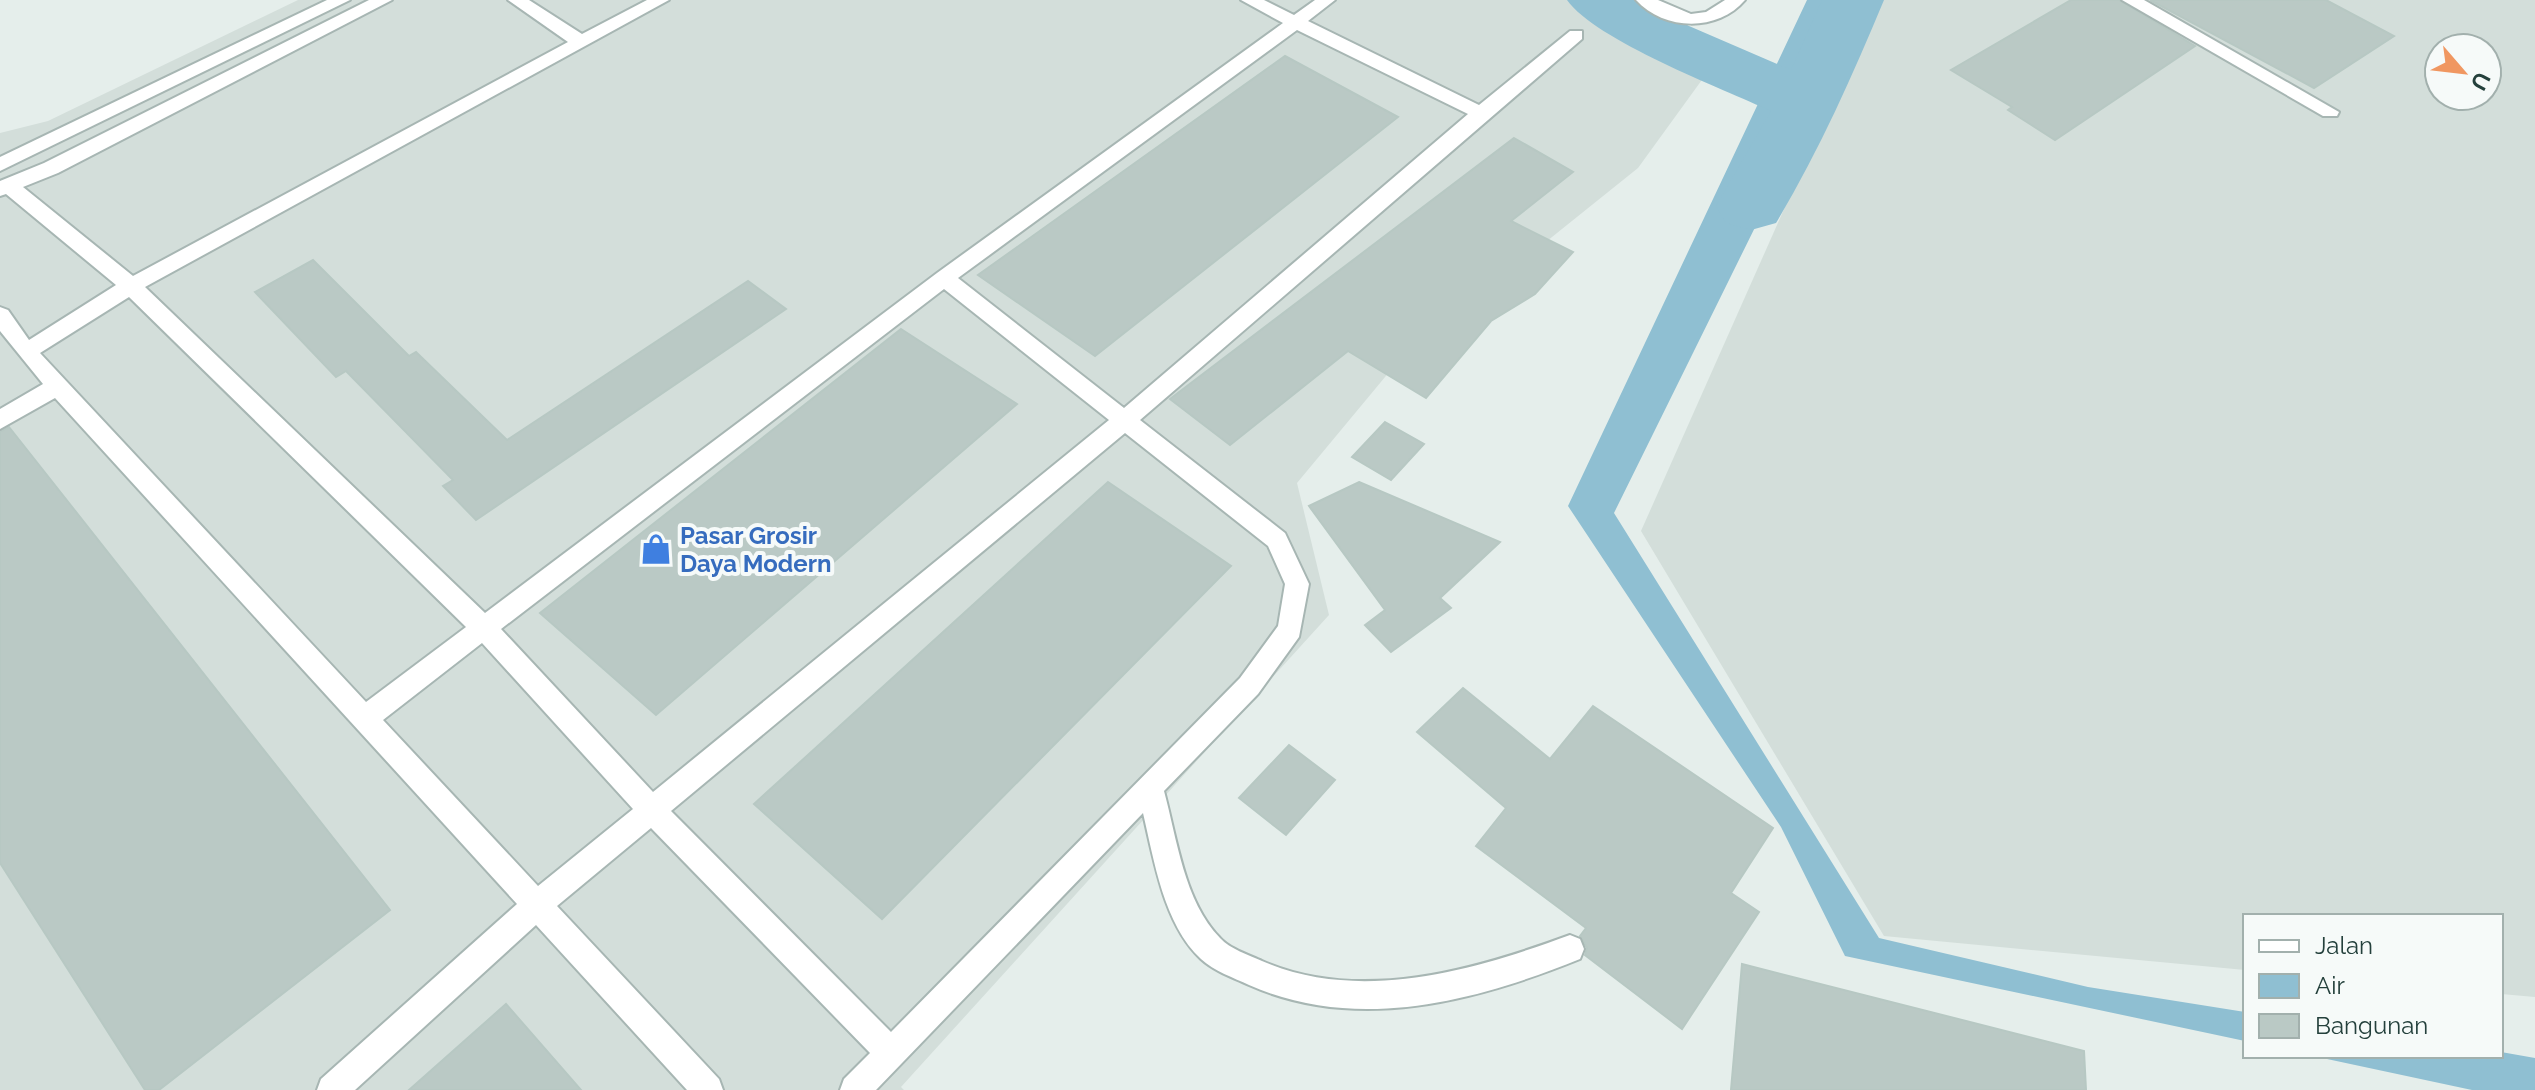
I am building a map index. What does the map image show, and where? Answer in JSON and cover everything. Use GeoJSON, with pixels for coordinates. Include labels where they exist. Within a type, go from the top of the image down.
{"type":"FeatureCollection","features":[{"type":"Feature","properties":{"kind":"street"},"geometry":{"type":"LineString","coordinates":[[3,180],[341,0]]}},
{"type":"Feature","properties":{"kind":"street"},"geometry":{"type":"LineString","coordinates":[[3,180],[51,168],[383,0]]}},
{"type":"Feature","properties":{"kind":"street"},"geometry":{"type":"LineString","coordinates":[[517,0],[581,42]]}},
{"type":"Feature","properties":{"kind":"street"},"geometry":{"type":"LineString","coordinates":[[26,352],[131,286],[660,0]]}},
{"type":"Feature","properties":{"kind":"street"},"geometry":{"type":"LineString","coordinates":[[1250,0],[1481,113]]}},
{"type":"Feature","properties":{"kind":"street"},"geometry":{"type":"LineString","coordinates":[[364,719],[944,278],[1326,0]]}},
{"type":"Feature","properties":{"kind":"street"},"geometry":{"type":"LineString","coordinates":[[1645,0],[1670,14],[1699,21],[1708,19],[1736,0]]}},
{"type":"Feature","properties":{"kind":"street"},"geometry":{"type":"LineString","coordinates":[[2131,0],[2330,112]]}},
{"type":"Feature","properties":{"kind":"street"},"geometry":{"type":"LineString","coordinates":[[332,1090],[536,906],[654,812],[1126,419],[1576,35]]}},
{"type":"Feature","properties":{"kind":"street"},"geometry":{"type":"LineString","coordinates":[[3,180],[131,286],[483,627],[654,812],[891,1054]]}},
{"type":"Feature","properties":{"kind":"street"},"geometry":{"type":"LineString","coordinates":[[855,1090],[1249,686],[1290,629],[1297,584],[1277,540],[944,278]]}},
{"type":"Feature","properties":{"kind":"street"},"geometry":{"type":"LineString","coordinates":[[0,315],[26,352],[708,1090]]}},
{"type":"Feature","properties":{"kind":"street"},"geometry":{"type":"LineString","coordinates":[[0,420],[58,386]]}},
{"type":"Feature","properties":{"kind":"street"},"geometry":{"type":"LineString","coordinates":[[1150,788],[1182,900],[1210,948],[1259,977],[1333,994],[1433,991],[1532,965],[1570,949]]}},
{"type":"Feature","properties":{"kind":"shaded area","name":"Pasar Grosir Daya Modern"},"geometry":{"type":"Polygon","coordinates":[[[298,0],[1577,0],[1704,77],[1638,168],[1400,359],[1297,483],[1329,615],[901,1087],[904,1090],[0,1090],[0,133],[48,121],[298,0]]]}},
{"type":"Feature","properties":{"kind":"shaded area"},"geometry":{"type":"Polygon","coordinates":[[[1877,0],[2535,0],[2535,997],[2503,994],[2503,914],[2243,914],[2243,970],[1884,936],[1641,531],[1877,0]]]}},
{"type":"Feature","properties":{"kind":"water"},"geometry":{"type":"Polygon","coordinates":[[[1807,0],[1851,0],[1769,199],[1614,513],[1879,938],[2088,987],[2243,1012],[2243,1041],[1845,956],[1781,827],[1568,506],[1807,0]]]}},
{"type":"Feature","properties":{"kind":"water"},"geometry":{"type":"Polygon","coordinates":[[[2503,1052],[2535,1058],[2535,1090],[2472,1090],[2322,1058],[2503,1058],[2503,1052]]]}},
{"type":"Feature","properties":{"kind":"building"},"geometry":{"type":"Polygon","coordinates":[[[2071,0],[2119,0],[2195,46],[2055,140],[2008,110],[2012,107],[1951,70],[2071,0]]]}},
{"type":"Feature","properties":{"kind":"building"},"geometry":{"type":"Polygon","coordinates":[[[2150,0],[2326,0],[2394,36],[2314,88],[2150,0]]]}},
{"type":"Feature","properties":{"kind":"building"},"geometry":{"type":"Polygon","coordinates":[[[1285,56],[1398,117],[1095,356],[978,275],[1285,56]]]}},
{"type":"Feature","properties":{"kind":"building"},"geometry":{"type":"Polygon","coordinates":[[[1514,138],[1573,172],[1511,221],[1573,252],[1535,294],[1491,321],[1426,398],[1348,351],[1230,445],[1170,399],[1514,138]]]}},
{"type":"Feature","properties":{"kind":"building"},"geometry":{"type":"Polygon","coordinates":[[[313,260],[409,356],[416,352],[507,440],[748,281],[786,309],[476,520],[443,486],[453,480],[346,371],[336,377],[255,292],[313,260]]]}},
{"type":"Feature","properties":{"kind":"building"},"geometry":{"type":"Polygon","coordinates":[[[901,329],[1017,404],[656,715],[540,613],[901,329]]]}},
{"type":"Feature","properties":{"kind":"building"},"geometry":{"type":"Polygon","coordinates":[[[1385,422],[1424,444],[1391,480],[1352,457],[1385,422]]]}},
{"type":"Feature","properties":{"kind":"building"},"geometry":{"type":"Polygon","coordinates":[[[9,427],[390,910],[159,1090],[145,1090],[0,863],[0,432],[9,427]]]}},
{"type":"Feature","properties":{"kind":"building"},"geometry":{"type":"Polygon","coordinates":[[[1108,482],[1231,566],[882,919],[754,804],[1108,482]]]}},
{"type":"Feature","properties":{"kind":"building"},"geometry":{"type":"Polygon","coordinates":[[[1359,482],[1500,542],[1440,598],[1451,608],[1391,652],[1365,625],[1385,610],[1309,506],[1359,482]]]}},
{"type":"Feature","properties":{"kind":"building"},"geometry":{"type":"Polygon","coordinates":[[[1463,688],[1550,759],[1593,706],[1773,828],[1731,893],[1759,912],[1682,1029],[1585,955],[1587,948],[1580,936],[1586,928],[1476,846],[1506,808],[1417,732],[1463,688]]]}},
{"type":"Feature","properties":{"kind":"building"},"geometry":{"type":"Polygon","coordinates":[[[1289,745],[1335,780],[1286,835],[1239,798],[1289,745]]]}},
{"type":"Feature","properties":{"kind":"building"},"geometry":{"type":"Polygon","coordinates":[[[1742,964],[2084,1051],[2086,1090],[1731,1090],[1742,964]]]}},
{"type":"Feature","properties":{"kind":"building"},"geometry":{"type":"Polygon","coordinates":[[[506,1004],[581,1090],[409,1090],[506,1004]]]}},
{"type":"Feature","properties":{"kind":"waterway"},"geometry":{"type":"LineString","coordinates":[[1598,0],[1667,40],[1809,103]]}},
{"type":"Feature","properties":{"kind":"waterway"},"geometry":{"type":"LineString","coordinates":[[1809,103],[1853,0]]}},
{"type":"Feature","properties":{"kind":"waterway"},"geometry":{"type":"LineString","coordinates":[[1751,206],[1809,103]]}},
{"type":"Feature","properties":{"kind":"place","name":"Pasar Grosir Daya Modern"},"geometry":{"type":"Point","coordinates":[656,549]}}]}
